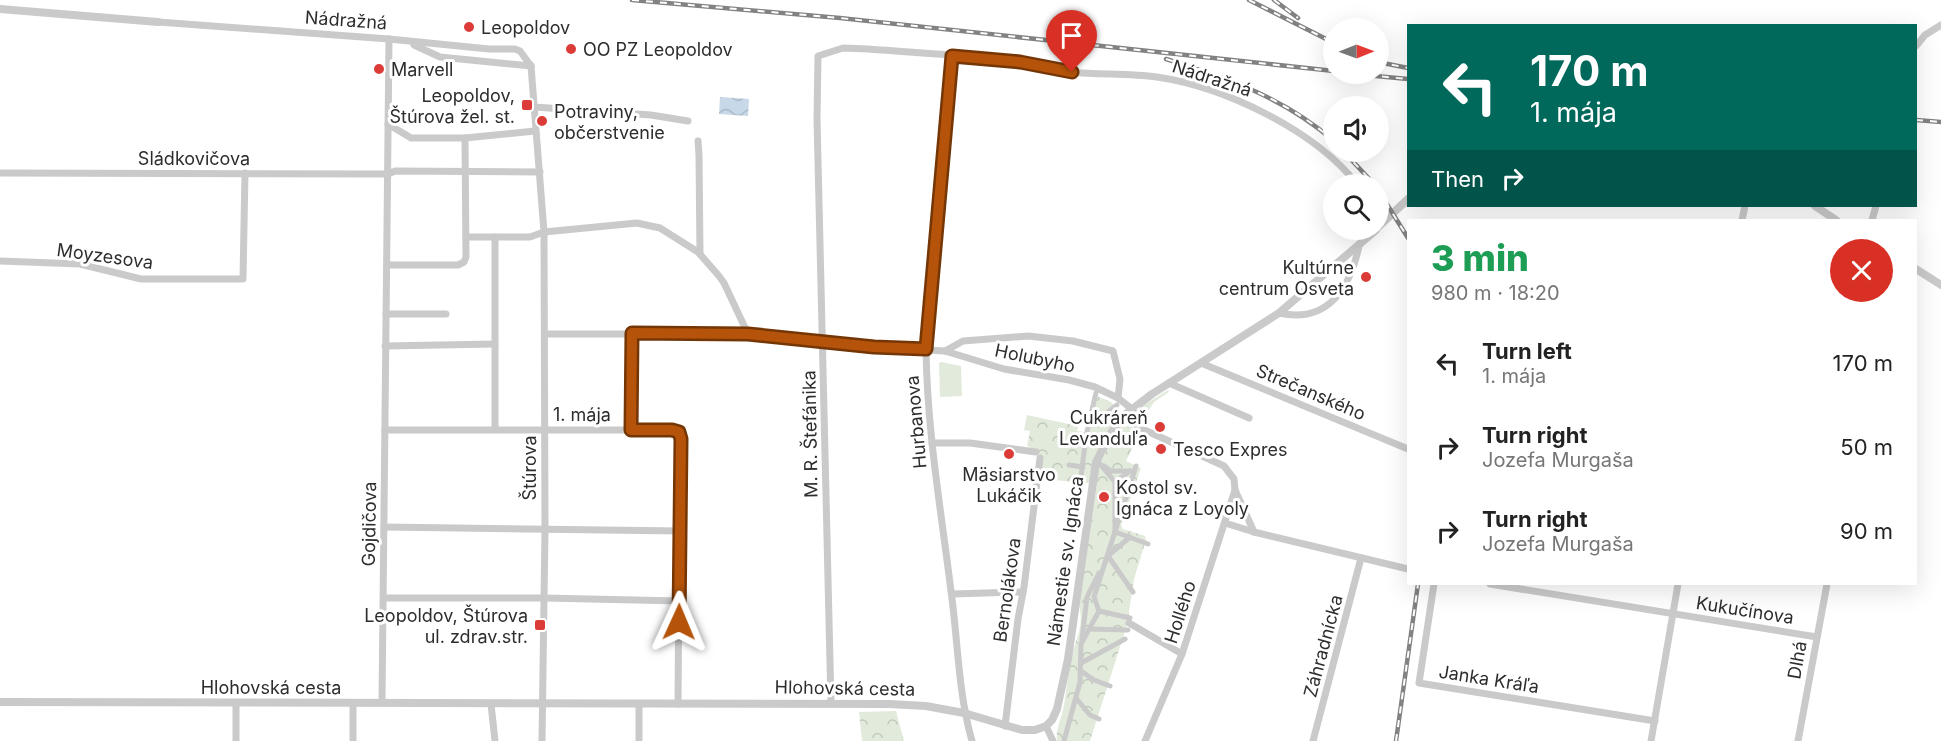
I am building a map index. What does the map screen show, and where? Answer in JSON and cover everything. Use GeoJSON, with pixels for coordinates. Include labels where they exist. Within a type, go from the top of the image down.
{"type":"FeatureCollection","features":[{"type":"Feature","properties":{"kind":"street","name":"Nádražná"},"geometry":{"type":"LineString","coordinates":[[0,9],[389,39],[489,50],[514,49],[520,51],[531,66]]}},
{"type":"Feature","properties":{"kind":"street"},"geometry":{"type":"LineString","coordinates":[[1917,45],[1925,35],[1941,25]]}},
{"type":"Feature","properties":{"kind":"street","name":"Gojdičova"},"geometry":{"type":"LineString","coordinates":[[382,702],[389,39]]}},
{"type":"Feature","properties":{"kind":"street","name":"Nádražná"},"geometry":{"type":"LineString","coordinates":[[402,41],[440,57],[531,66]]}},
{"type":"Feature","properties":{"kind":"street","name":"Nádražná"},"geometry":{"type":"LineString","coordinates":[[818,56],[843,48],[952,56],[1020,62],[1072,72],[1157,77],[1193,85],[1247,106],[1290,128],[1331,157],[1348,174]]}},
{"type":"Feature","properties":{"kind":"street","name":"M. R. Štefánika"},"geometry":{"type":"LineString","coordinates":[[818,56],[817,119],[831,704]]}},
{"type":"Feature","properties":{"kind":"street","name":"Hurbanova"},"geometry":{"type":"LineString","coordinates":[[952,56],[926,349],[927,395],[952,594],[964,713],[972,741]]}},
{"type":"Feature","properties":{"kind":"street","name":"Štúrova"},"geometry":{"type":"LineString","coordinates":[[531,66],[544,232],[542,704]]}},
{"type":"Feature","properties":{"kind":"street"},"geometry":{"type":"LineString","coordinates":[[534,107],[651,115],[688,121]]}},
{"type":"Feature","properties":{"kind":"street"},"geometry":{"type":"LineString","coordinates":[[388,124],[411,138],[465,138],[535,131]]}},
{"type":"Feature","properties":{"kind":"street"},"geometry":{"type":"LineString","coordinates":[[387,266],[458,265],[464,262],[466,257],[465,138]]}},
{"type":"Feature","properties":{"kind":"street"},"geometry":{"type":"LineString","coordinates":[[698,141],[699,254]]}},
{"type":"Feature","properties":{"kind":"street"},"geometry":{"type":"LineString","coordinates":[[388,174],[395,171],[540,172]]}},
{"type":"Feature","properties":{"kind":"street","name":"Sládkovičova"},"geometry":{"type":"LineString","coordinates":[[0,173],[388,174]]}},
{"type":"Feature","properties":{"kind":"street","name":"Moyzesova"},"geometry":{"type":"LineString","coordinates":[[0,261],[81,264],[141,279],[243,279],[244,173]]}},
{"type":"Feature","properties":{"kind":"street","name":"Námestie sv. Ignáca"},"geometry":{"type":"LineString","coordinates":[[1389,217],[1407,200]]}},
{"type":"Feature","properties":{"kind":"street"},"geometry":{"type":"LineString","coordinates":[[1816,207],[1834,219]]}},
{"type":"Feature","properties":{"kind":"street"},"geometry":{"type":"LineString","coordinates":[[466,237],[530,237],[544,232],[637,223],[660,228],[678,237],[699,254],[724,284],[748,334]]}},
{"type":"Feature","properties":{"kind":"street","name":"Štúrova"},"geometry":{"type":"LineString","coordinates":[[495,237],[495,429]]}},
{"type":"Feature","properties":{"kind":"street","name":"Námestie sv. Ignáca"},"geometry":{"type":"LineString","coordinates":[[1046,726],[1057,709],[1068,659],[1096,462],[1112,431],[1129,411],[1279,313],[1365,240]]}},
{"type":"Feature","properties":{"kind":"street"},"geometry":{"type":"LineString","coordinates":[[1279,313],[1301,316],[1328,306],[1345,287],[1354,267],[1359,246]]}},
{"type":"Feature","properties":{"kind":"street"},"geometry":{"type":"LineString","coordinates":[[1919,271],[1941,285]]}},
{"type":"Feature","properties":{"kind":"street"},"geometry":{"type":"LineString","coordinates":[[386,314],[446,314]]}},
{"type":"Feature","properties":{"kind":"street"},"geometry":{"type":"LineString","coordinates":[[631,430],[632,333]]}},
{"type":"Feature","properties":{"kind":"street","name":"Holubyho"},"geometry":{"type":"LineString","coordinates":[[545,334],[748,334],[874,347],[945,351],[1004,369],[1069,380],[1095,387],[1129,411],[1138,427],[1224,466],[1234,479],[1235,490]]}},
{"type":"Feature","properties":{"kind":"street","name":"Holubyho"},"geometry":{"type":"LineString","coordinates":[[945,351],[963,341],[1028,336],[1073,341],[1113,351],[1120,378],[1117,402]]}},
{"type":"Feature","properties":{"kind":"street"},"geometry":{"type":"LineString","coordinates":[[385,346],[495,344]]}},
{"type":"Feature","properties":{"kind":"street","name":"Strečanského"},"geometry":{"type":"LineString","coordinates":[[1201,363],[1407,449]]}},
{"type":"Feature","properties":{"kind":"street"},"geometry":{"type":"LineString","coordinates":[[1169,383],[1250,418]]}},
{"type":"Feature","properties":{"kind":"street"},"geometry":{"type":"LineString","coordinates":[[1080,486],[1086,436],[1092,420],[1096,393]]}},
{"type":"Feature","properties":{"kind":"street"},"geometry":{"type":"LineString","coordinates":[[1092,420],[1103,416],[1117,402]]}},
{"type":"Feature","properties":{"kind":"street","name":"1. mája"},"geometry":{"type":"LineString","coordinates":[[385,430],[544,429],[679,432],[681,439],[681,531],[678,704]]}},
{"type":"Feature","properties":{"kind":"street","name":"Bernolákova"},"geometry":{"type":"LineString","coordinates":[[932,443],[981,444],[1038,455],[1005,726]]}},
{"type":"Feature","properties":{"kind":"street"},"geometry":{"type":"LineString","coordinates":[[1084,459],[1093,461]]}},
{"type":"Feature","properties":{"kind":"street"},"geometry":{"type":"LineString","coordinates":[[1115,532],[1115,482],[1100,464],[1111,471],[1129,471]]}},
{"type":"Feature","properties":{"kind":"street"},"geometry":{"type":"LineString","coordinates":[[1069,465],[1083,467]]}},
{"type":"Feature","properties":{"kind":"street"},"geometry":{"type":"LineString","coordinates":[[1082,644],[1099,611],[1094,597],[1136,466],[1115,482]]}},
{"type":"Feature","properties":{"kind":"street"},"geometry":{"type":"LineString","coordinates":[[1235,490],[1254,532]]}},
{"type":"Feature","properties":{"kind":"street","name":"Hollého"},"geometry":{"type":"LineString","coordinates":[[1145,741],[1182,654],[1235,490]]}},
{"type":"Feature","properties":{"kind":"street"},"geometry":{"type":"LineString","coordinates":[[1225,523],[1407,569]]}},
{"type":"Feature","properties":{"kind":"street"},"geometry":{"type":"LineString","coordinates":[[384,527],[681,531]]}},
{"type":"Feature","properties":{"kind":"street"},"geometry":{"type":"LineString","coordinates":[[1115,532],[1148,544]]}},
{"type":"Feature","properties":{"kind":"street"},"geometry":{"type":"LineString","coordinates":[[1064,741],[1080,682],[1085,617],[1084,596],[1108,556],[1130,537]]}},
{"type":"Feature","properties":{"kind":"street"},"geometry":{"type":"LineString","coordinates":[[1108,556],[1133,592]]}},
{"type":"Feature","properties":{"kind":"street","name":"Záhradnícka"},"geometry":{"type":"LineString","coordinates":[[1313,741],[1361,558]]}},
{"type":"Feature","properties":{"kind":"street","name":"Janka Kráľa"},"geometry":{"type":"LineString","coordinates":[[1434,585],[1419,683],[1655,721]]}},
{"type":"Feature","properties":{"kind":"street","name":"Kukučínova"},"geometry":{"type":"LineString","coordinates":[[1497,585],[1817,637]]}},
{"type":"Feature","properties":{"kind":"street"},"geometry":{"type":"LineString","coordinates":[[1651,741],[1678,585]]}},
{"type":"Feature","properties":{"kind":"street","name":"Dlhá"},"geometry":{"type":"LineString","coordinates":[[1798,741],[1827,585]]}},
{"type":"Feature","properties":{"kind":"street"},"geometry":{"type":"LineString","coordinates":[[952,594],[1022,592]]}},
{"type":"Feature","properties":{"kind":"street"},"geometry":{"type":"LineString","coordinates":[[1084,596],[1094,597]]}},
{"type":"Feature","properties":{"kind":"street"},"geometry":{"type":"LineString","coordinates":[[384,598],[680,601]]}},
{"type":"Feature","properties":{"kind":"street"},"geometry":{"type":"LineString","coordinates":[[1099,611],[1129,624],[1182,654]]}},
{"type":"Feature","properties":{"kind":"street"},"geometry":{"type":"LineString","coordinates":[[1085,617],[1091,627],[1100,629],[1129,624]]}},
{"type":"Feature","properties":{"kind":"street"},"geometry":{"type":"LineString","coordinates":[[1081,663],[1125,639]]}},
{"type":"Feature","properties":{"kind":"street"},"geometry":{"type":"LineString","coordinates":[[1081,671],[1094,680],[1110,686]]}},
{"type":"Feature","properties":{"kind":"street"},"geometry":{"type":"LineString","coordinates":[[1076,698],[1090,715],[1099,719]]}},
{"type":"Feature","properties":{"kind":"street","name":"Hlohovská cesta"},"geometry":{"type":"LineString","coordinates":[[0,702],[926,706],[964,713],[1022,730],[1035,730],[1046,726]]}},
{"type":"Feature","properties":{"kind":"street"},"geometry":{"type":"LineString","coordinates":[[353,703],[353,741]]}},
{"type":"Feature","properties":{"kind":"street"},"geometry":{"type":"LineString","coordinates":[[236,704],[236,741]]}},
{"type":"Feature","properties":{"kind":"street"},"geometry":{"type":"LineString","coordinates":[[491,704],[495,741]]}},
{"type":"Feature","properties":{"kind":"street"},"geometry":{"type":"LineString","coordinates":[[542,704],[542,741]]}},
{"type":"Feature","properties":{"kind":"street"},"geometry":{"type":"LineString","coordinates":[[639,704],[639,741]]}},
{"type":"Feature","properties":{"kind":"street"},"geometry":{"type":"LineString","coordinates":[[1046,726],[1053,741]]}},
{"type":"Feature","properties":{"kind":"green space"},"geometry":{"type":"Polygon","coordinates":[[[939,363],[961,366],[962,396],[940,397],[939,363]]]}},
{"type":"Feature","properties":{"kind":"green space"},"geometry":{"type":"Polygon","coordinates":[[[1168,390],[1169,392],[1154,402],[1146,414],[1150,422],[1148,425],[1137,421],[1136,410],[1168,390]]]}},
{"type":"Feature","properties":{"kind":"green space"},"geometry":{"type":"Polygon","coordinates":[[[1093,395],[1114,405],[1120,413],[1123,426],[1132,427],[1139,434],[1126,461],[1141,468],[1121,525],[1123,529],[1145,536],[1146,540],[1134,579],[1127,625],[1090,741],[1057,741],[1057,730],[1070,663],[1080,628],[1079,605],[1097,484],[1043,479],[1040,476],[1040,454],[1027,446],[1030,431],[1024,430],[1027,415],[1078,426],[1077,431],[1085,432],[1093,395]]]}},
{"type":"Feature","properties":{"kind":"green space"},"geometry":{"type":"Polygon","coordinates":[[[896,711],[904,741],[862,741],[859,712],[896,711]]]}},
{"type":"Feature","properties":{"kind":"water"},"geometry":{"type":"Polygon","coordinates":[[[720,97],[749,99],[748,116],[719,114],[720,97]]]}},
{"type":"Feature","properties":{"kind":"railway"},"geometry":{"type":"LineString","coordinates":[[632,0],[840,18],[1323,70]]}},
{"type":"Feature","properties":{"kind":"railway"},"geometry":{"type":"LineString","coordinates":[[1249,0],[1323,37]]}},
{"type":"Feature","properties":{"kind":"railway"},"geometry":{"type":"LineString","coordinates":[[1274,0],[1298,18]]}},
{"type":"Feature","properties":{"kind":"railway"},"geometry":{"type":"LineString","coordinates":[[1166,59],[1254,91],[1295,112],[1323,132]]}},
{"type":"Feature","properties":{"kind":"railway"},"geometry":{"type":"LineString","coordinates":[[1389,64],[1407,68]]}},
{"type":"Feature","properties":{"kind":"railway"},"geometry":{"type":"LineString","coordinates":[[1389,77],[1407,79]]}},
{"type":"Feature","properties":{"kind":"railway"},"geometry":{"type":"LineString","coordinates":[[1917,120],[1941,122]]}},
{"type":"Feature","properties":{"kind":"railway"},"geometry":{"type":"LineString","coordinates":[[1353,162],[1365,174]]}},
{"type":"Feature","properties":{"kind":"railway"},"geometry":{"type":"LineString","coordinates":[[1389,208],[1407,236]]}},
{"type":"Feature","properties":{"kind":"railway"},"geometry":{"type":"LineString","coordinates":[[1396,741],[1418,585]]}},
{"type":"Feature","properties":{"kind":"place","name":"Leopoldov"},"geometry":{"type":"Point","coordinates":[469,27]}},
{"type":"Feature","properties":{"kind":"place","name":"OO PZ Leopoldov"},"geometry":{"type":"Point","coordinates":[571,49]}},
{"type":"Feature","properties":{"kind":"place","name":"Marvell"},"geometry":{"type":"Point","coordinates":[379,69]}},
{"type":"Feature","properties":{"kind":"place","name":"Leopoldov, Štúrova žel. st."},"geometry":{"type":"Point","coordinates":[527,105]}},
{"type":"Feature","properties":{"kind":"place","name":"Potraviny, občerstvenie"},"geometry":{"type":"Point","coordinates":[542,121]}},
{"type":"Feature","properties":{"kind":"place","name":"Kultúrne centrum Osveta"},"geometry":{"type":"Point","coordinates":[1366,277]}},
{"type":"Feature","properties":{"kind":"place","name":"Cukráreň Levanduľa"},"geometry":{"type":"Point","coordinates":[1160,427]}},
{"type":"Feature","properties":{"kind":"place","name":"Tesco Expres"},"geometry":{"type":"Point","coordinates":[1161,449]}},
{"type":"Feature","properties":{"kind":"place","name":"Mäsiarstvo Lukáčik"},"geometry":{"type":"Point","coordinates":[1009,454]}},
{"type":"Feature","properties":{"kind":"place","name":"Kostol sv. Ignáca z Loyoly"},"geometry":{"type":"Point","coordinates":[1104,497]}},
{"type":"Feature","properties":{"kind":"place","name":"Leopoldov, Štúrova ul. zdrav.str."},"geometry":{"type":"Point","coordinates":[540,625]}},
{"type":"Feature","properties":{"kind":"route"},"geometry":{"type":"LineString","coordinates":[[679,622],[681,439],[679,432],[672,430],[631,430],[632,333],[748,334],[874,347],[926,349],[952,56],[1020,62],[1072,72]]}}]}
